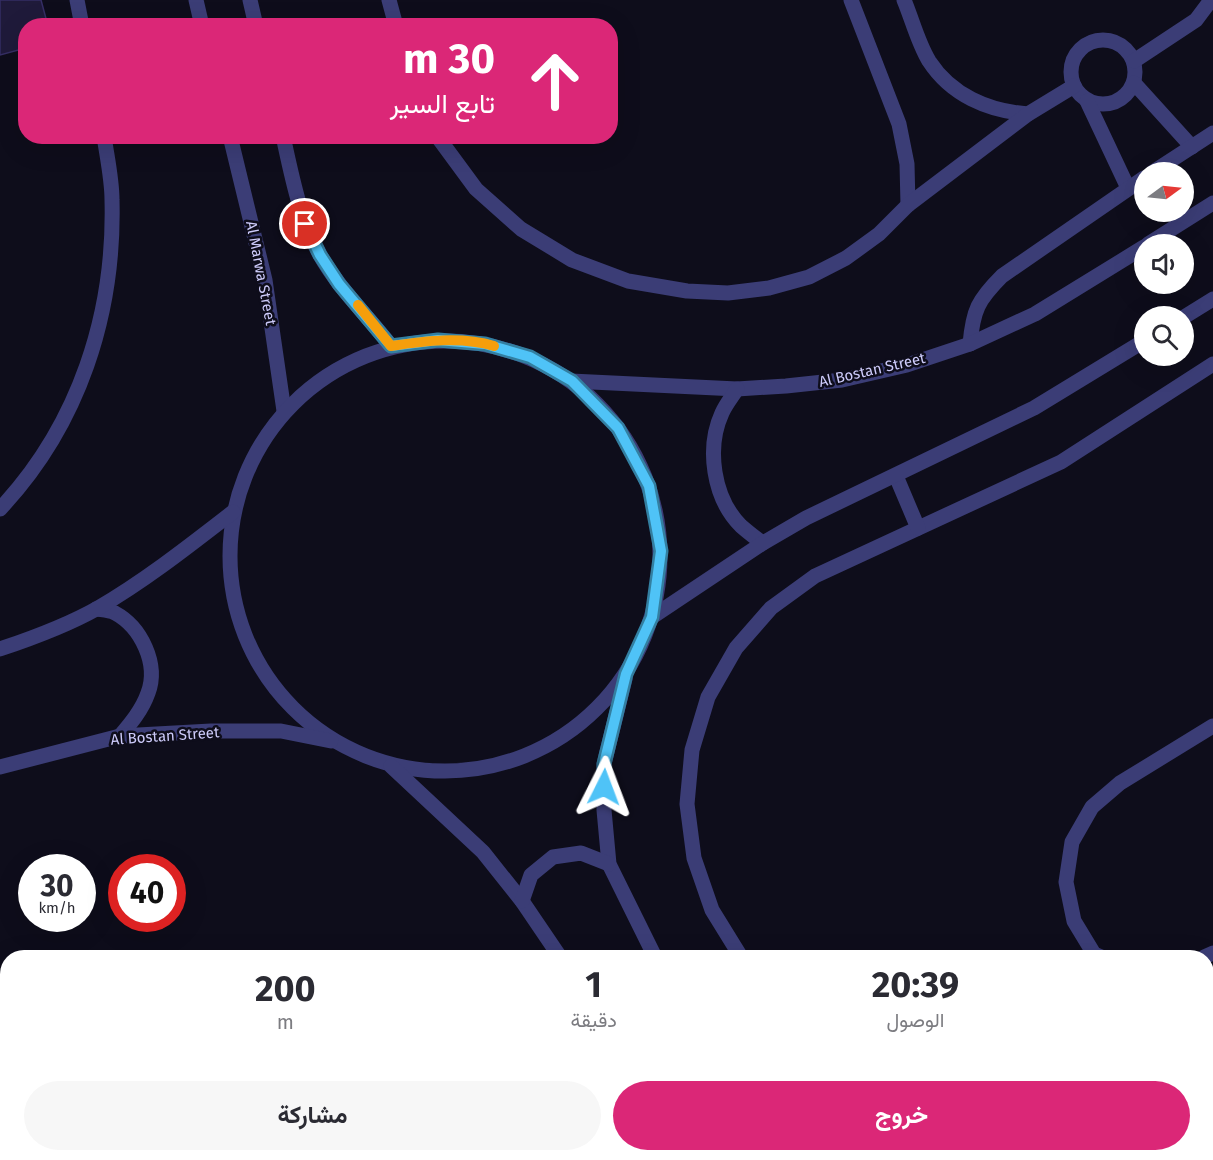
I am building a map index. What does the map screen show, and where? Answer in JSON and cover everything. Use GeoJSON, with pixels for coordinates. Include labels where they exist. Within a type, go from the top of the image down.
{"type":"FeatureCollection","features":[{"type":"Feature","properties":{"kind":"street"},"geometry":{"type":"LineString","coordinates":[[77,0],[80,18]]}},
{"type":"Feature","properties":{"kind":"street"},"geometry":{"type":"LineString","coordinates":[[196,0],[200,18]]}},
{"type":"Feature","properties":{"kind":"street"},"geometry":{"type":"LineString","coordinates":[[250,0],[254,18]]}},
{"type":"Feature","properties":{"kind":"street"},"geometry":{"type":"LineString","coordinates":[[389,0],[394,18]]}},
{"type":"Feature","properties":{"kind":"street"},"geometry":{"type":"LineString","coordinates":[[851,0],[900,124],[907,164],[908,205]]}},
{"type":"Feature","properties":{"kind":"street"},"geometry":{"type":"LineString","coordinates":[[904,0],[928,59],[954,88],[989,108],[1008,113],[1028,114]]}},
{"type":"Feature","properties":{"kind":"street"},"geometry":{"type":"LineString","coordinates":[[1134,61],[1196,20],[1211,0]]}},
{"type":"Feature","properties":{"kind":"street"},"geometry":{"type":"LineString","coordinates":[[1088,101],[1101,105],[1115,103],[1127,95],[1134,83],[1134,61],[1126,49],[1113,41],[1099,40],[1085,45],[1073,60],[1071,77],[1074,86],[1088,101],[1128,188]]}},
{"type":"Feature","properties":{"kind":"street"},"geometry":{"type":"LineString","coordinates":[[1134,83],[1192,147]]}},
{"type":"Feature","properties":{"kind":"street"},"geometry":{"type":"LineString","coordinates":[[443,144],[476,189],[521,229],[572,260],[628,280],[687,291],[728,293],[769,288],[809,277],[846,258],[879,234],[908,205],[1028,114],[1074,86]]}},
{"type":"Feature","properties":{"kind":"street"},"geometry":{"type":"LineString","coordinates":[[1169,162],[1213,133]]}},
{"type":"Feature","properties":{"kind":"street"},"geometry":{"type":"LineString","coordinates":[[0,509],[19,488],[59,430],[82,381],[101,322],[111,261],[112,198],[106,144]]}},
{"type":"Feature","properties":{"kind":"street","name":"Al Marwa Street"},"geometry":{"type":"LineString","coordinates":[[232,144],[265,280],[284,411]]}},
{"type":"Feature","properties":{"kind":"street"},"geometry":{"type":"LineString","coordinates":[[285,144],[305,224],[320,255],[339,284],[391,346]]}},
{"type":"Feature","properties":{"kind":"street"},"geometry":{"type":"LineString","coordinates":[[970,344],[973,317],[984,294],[1002,276],[1134,184]]}},
{"type":"Feature","properties":{"kind":"street","name":"Al Bostan Street"},"geometry":{"type":"LineString","coordinates":[[1165,234],[1213,203]]}},
{"type":"Feature","properties":{"kind":"street","name":"Al Bostan Street"},"geometry":{"type":"LineString","coordinates":[[572,381],[737,389],[842,380],[907,365],[970,344],[1035,314],[1134,253]]}},
{"type":"Feature","properties":{"kind":"street"},"geometry":{"type":"LineString","coordinates":[[1194,311],[1213,300]]}},
{"type":"Feature","properties":{"kind":"street"},"geometry":{"type":"LineString","coordinates":[[626,674],[592,716],[548,747],[498,767],[444,773],[391,766],[333,742],[282,699],[247,643],[230,579],[233,512],[252,458],[284,411],[333,370],[391,346],[438,340],[485,344],[530,357],[572,381],[618,428],[649,486],[661,551],[652,617],[626,674],[604,764],[604,810],[609,864],[652,950]]}},
{"type":"Feature","properties":{"kind":"street"},"geometry":{"type":"LineString","coordinates":[[652,617],[763,543],[806,518],[1034,408],[1134,347]]}},
{"type":"Feature","properties":{"kind":"street"},"geometry":{"type":"LineString","coordinates":[[737,950],[712,910],[694,858],[687,804],[692,750],[708,697],[736,648],[771,608],[815,576],[1061,462],[1213,364]]}},
{"type":"Feature","properties":{"kind":"street"},"geometry":{"type":"LineString","coordinates":[[737,389],[722,414],[716,433],[714,472],[723,500],[740,524],[763,543]]}},
{"type":"Feature","properties":{"kind":"street"},"geometry":{"type":"LineString","coordinates":[[896,476],[918,528]]}},
{"type":"Feature","properties":{"kind":"street"},"geometry":{"type":"LineString","coordinates":[[0,649],[26,641],[96,609],[161,567],[233,512]]}},
{"type":"Feature","properties":{"kind":"street"},"geometry":{"type":"LineString","coordinates":[[96,609],[113,612],[132,626],[145,645],[151,668],[150,691],[140,712],[120,736]]}},
{"type":"Feature","properties":{"kind":"street"},"geometry":{"type":"LineString","coordinates":[[1092,950],[1074,921],[1066,882],[1072,842],[1092,807],[1120,783],[1213,726]]}},
{"type":"Feature","properties":{"kind":"street","name":"Al Bostan Street"},"geometry":{"type":"LineString","coordinates":[[0,767],[120,736],[211,731],[281,731],[333,742]]}},
{"type":"Feature","properties":{"kind":"street"},"geometry":{"type":"LineString","coordinates":[[391,766],[483,852],[522,901],[555,950]]}},
{"type":"Feature","properties":{"kind":"street"},"geometry":{"type":"LineString","coordinates":[[522,901],[531,874],[553,857],[581,853],[609,864]]}},
{"type":"Feature","properties":{"kind":"building"},"geometry":{"type":"Polygon","coordinates":[[[0,0],[41,0],[46,18],[18,18],[18,50],[0,55],[0,0]]]}},
{"type":"Feature","properties":{"kind":"slow traffic"},"geometry":{"type":"LineString","coordinates":[[358,305],[391,346],[438,340],[494,346]]}},
{"type":"Feature","properties":{"kind":"route"},"geometry":{"type":"LineString","coordinates":[[305,224],[320,255],[339,284],[391,346],[438,340],[485,344],[530,357],[572,381],[618,428],[649,486],[661,551],[652,617],[626,674],[604,764],[604,787]]}}]}
